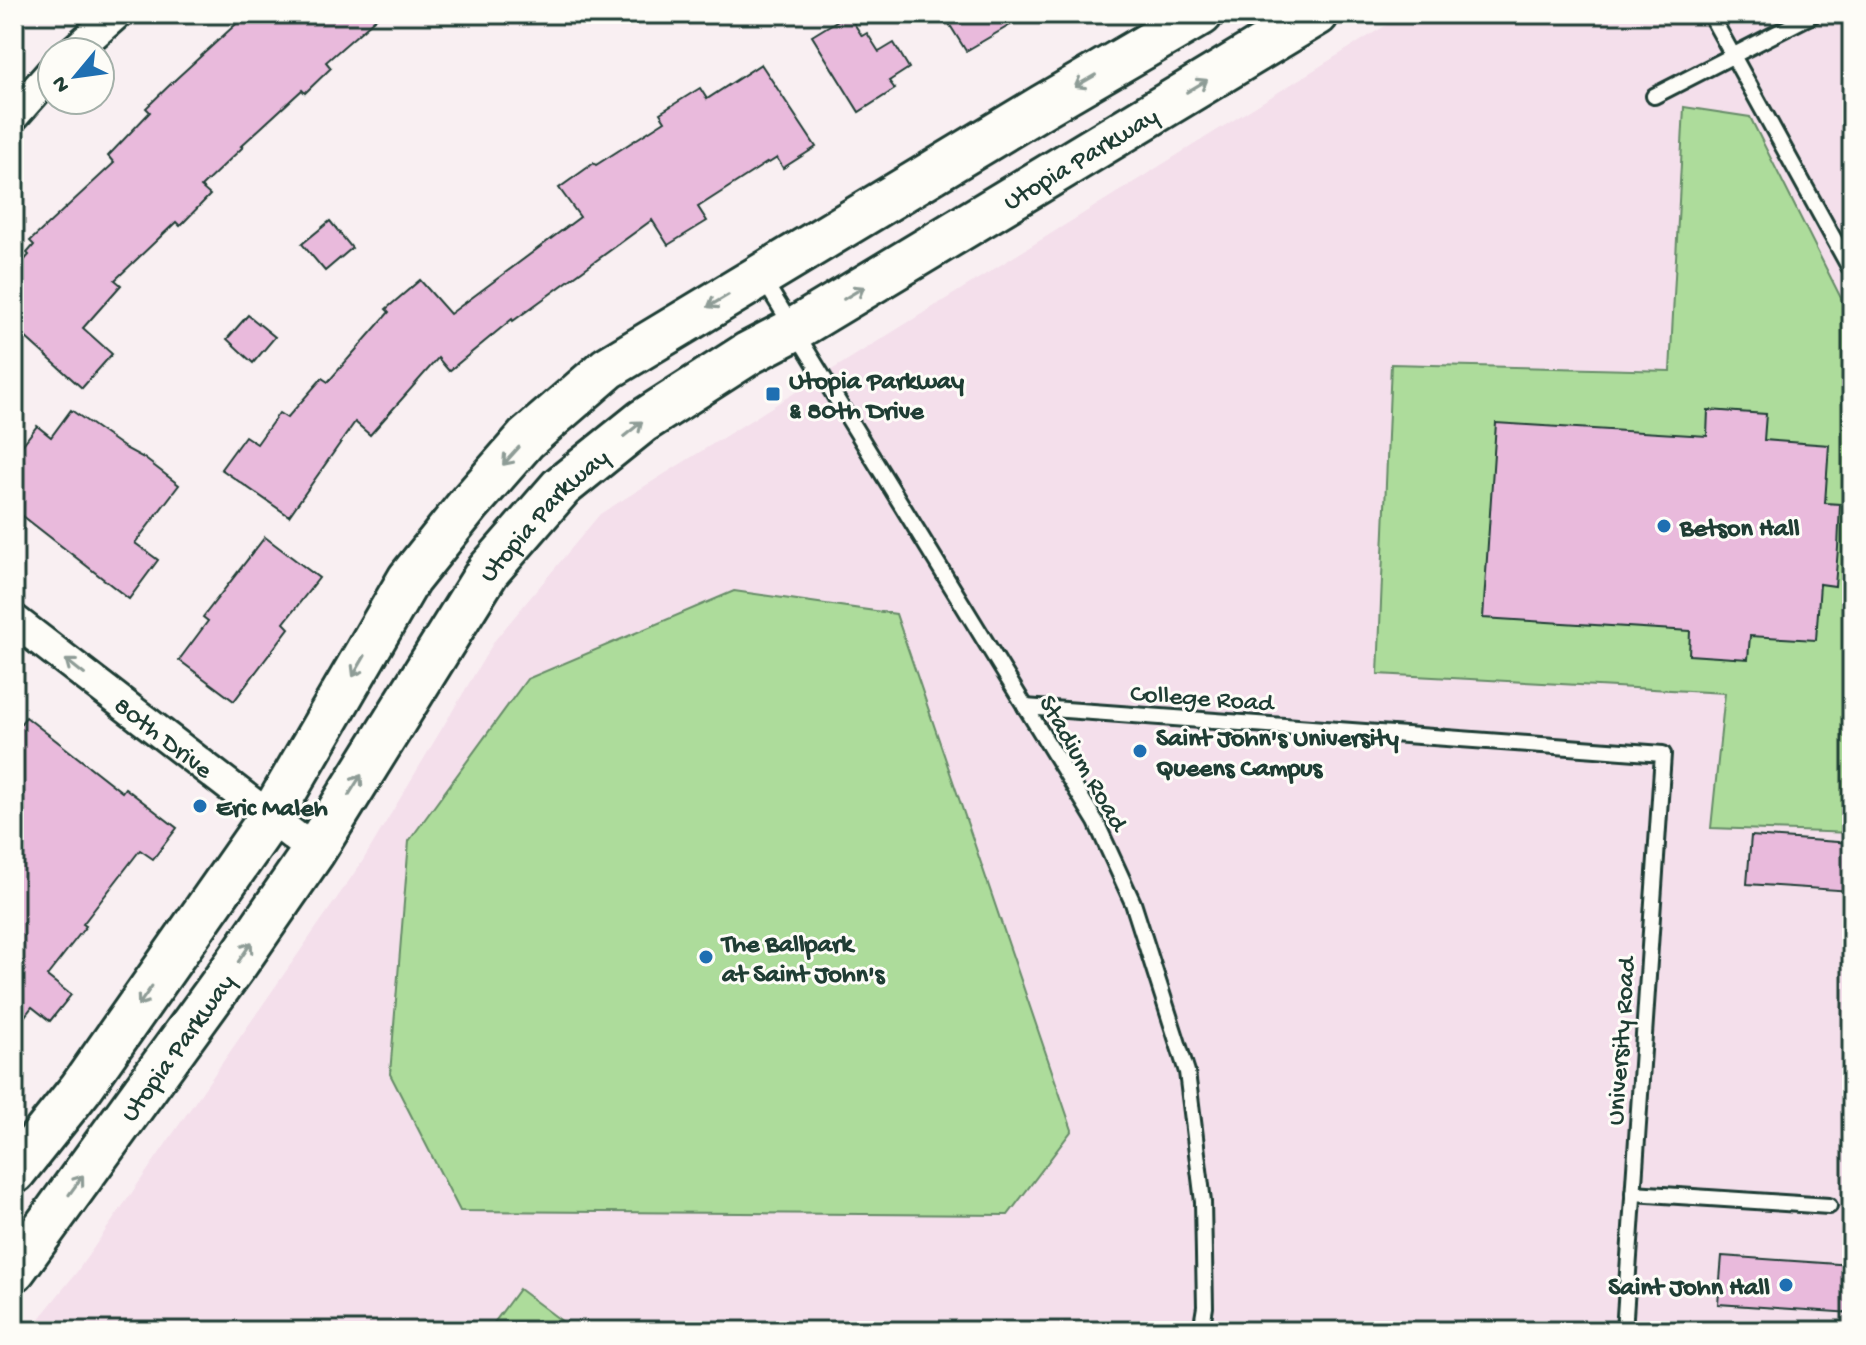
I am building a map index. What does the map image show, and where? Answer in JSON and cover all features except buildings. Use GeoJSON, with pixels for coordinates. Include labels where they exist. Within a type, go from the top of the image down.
{"type":"FeatureCollection","features":[{"type":"Feature","properties":{"kind":"main road","name":"Utopia Parkway"},"geometry":{"type":"LineString","coordinates":[[14,1172],[81,1088],[270,818],[409,579],[526,439],[608,368],[1201,14]]}},
{"type":"Feature","properties":{"kind":"main road","name":"Utopia Parkway"},"geometry":{"type":"LineString","coordinates":[[20,1252],[236,964],[314,851],[488,571],[561,487],[643,421],[749,353],[793,330],[1317,14]]}},
{"type":"Feature","properties":{"kind":"street"},"geometry":{"type":"LineString","coordinates":[[91,36],[116,14]]}},
{"type":"Feature","properties":{"kind":"street"},"geometry":{"type":"LineString","coordinates":[[14,115],[36,90]]}},
{"type":"Feature","properties":{"kind":"street","name":"80th Drive"},"geometry":{"type":"LineString","coordinates":[[14,620],[314,851]]}},
{"type":"Feature","properties":{"kind":"lane"},"geometry":{"type":"LineString","coordinates":[[1710,14],[1852,272]]}},
{"type":"Feature","properties":{"kind":"lane"},"geometry":{"type":"LineString","coordinates":[[1654,96],[1814,14]]}},
{"type":"Feature","properties":{"kind":"lane","name":"Stadium Road"},"geometry":{"type":"LineString","coordinates":[[761,275],[1096,822],[1133,903],[1187,1072],[1203,1202],[1205,1307],[1201,1331]]}},
{"type":"Feature","properties":{"kind":"lane","name":"College Road"},"geometry":{"type":"LineString","coordinates":[[1025,707],[1663,754]]}},
{"type":"Feature","properties":{"kind":"lane","name":"University Road"},"geometry":{"type":"LineString","coordinates":[[1624,1331],[1663,754]]}},
{"type":"Feature","properties":{"kind":"lane"},"geometry":{"type":"LineString","coordinates":[[1633,1193],[1829,1206]]}},
{"type":"Feature","properties":{"kind":"shaded area","name":"Saint John's University Queens Campus"},"geometry":{"type":"Polygon","coordinates":[[[1404,14],[1852,14],[1852,1331],[29,1331],[76,1273],[362,862],[495,640],[600,514],[1404,14]]]}},
{"type":"Feature","properties":{"kind":"green space"},"geometry":{"type":"Polygon","coordinates":[[[1684,107],[1750,117],[1852,320],[1852,833],[1711,828],[1725,693],[1378,674],[1391,364],[1670,371],[1684,107]]]}},
{"type":"Feature","properties":{"kind":"green space","name":"The Ballpark at Saint John's"},"geometry":{"type":"Polygon","coordinates":[[[734,591],[896,614],[1072,1130],[1008,1215],[460,1211],[390,1074],[409,841],[527,679],[734,591]]]}},
{"type":"Feature","properties":{"kind":"green space"},"geometry":{"type":"Polygon","coordinates":[[[519,1289],[575,1331],[488,1331],[519,1289]]]}},
{"type":"Feature","properties":{"kind":"place","name":"Utopia Parkway & 80th Drive"},"geometry":{"type":"Point","coordinates":[773,394]}},
{"type":"Feature","properties":{"kind":"place","name":"Betson Hall"},"geometry":{"type":"Point","coordinates":[1664,526]}},
{"type":"Feature","properties":{"kind":"place","name":"Saint John's University Queens Campus"},"geometry":{"type":"Point","coordinates":[1140,751]}},
{"type":"Feature","properties":{"kind":"place","name":"Eric Maleh"},"geometry":{"type":"Point","coordinates":[200,806]}},
{"type":"Feature","properties":{"kind":"place","name":"The Ballpark at Saint John's"},"geometry":{"type":"Point","coordinates":[706,957]}},
{"type":"Feature","properties":{"kind":"place","name":"Saint John Hall"},"geometry":{"type":"Point","coordinates":[1786,1285]}}]}
